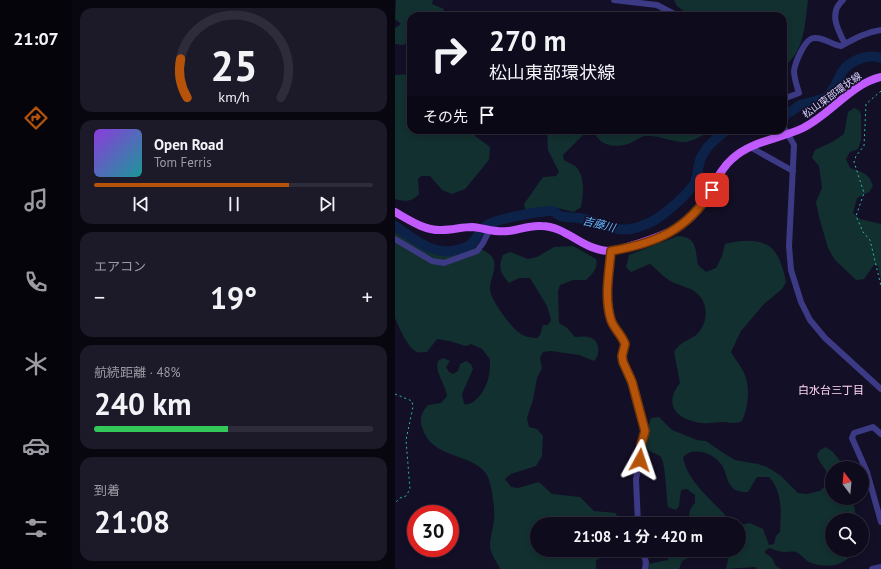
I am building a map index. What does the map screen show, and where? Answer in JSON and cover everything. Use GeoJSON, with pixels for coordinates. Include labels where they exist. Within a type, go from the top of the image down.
{"type":"FeatureCollection","features":[{"type":"Feature","properties":{"kind":"main road","name":"松山東部環状線"},"geometry":{"type":"LineString","coordinates":[[395,212],[420,225],[434,230],[485,230],[506,232],[531,226],[546,226],[559,229],[587,246],[611,251],[625,248],[661,236],[685,224],[703,204],[725,166],[732,159],[750,147],[789,134],[816,120],[863,84],[881,77]]}},
{"type":"Feature","properties":{"kind":"street"},"geometry":{"type":"LineString","coordinates":[[614,0],[657,5],[670,12]]}},
{"type":"Feature","properties":{"kind":"street"},"geometry":{"type":"LineString","coordinates":[[843,0],[835,13],[835,19],[845,44]]}},
{"type":"Feature","properties":{"kind":"street"},"geometry":{"type":"LineString","coordinates":[[787,97],[799,93],[794,73],[800,55],[808,40],[813,38],[825,40],[841,46],[854,41],[862,35],[881,30]]}},
{"type":"Feature","properties":{"kind":"street"},"geometry":{"type":"LineString","coordinates":[[787,131],[794,145],[790,258],[801,302],[810,320],[825,338],[881,388]]}},
{"type":"Feature","properties":{"kind":"street"},"geometry":{"type":"LineString","coordinates":[[750,147],[793,171]]}},
{"type":"Feature","properties":{"kind":"street"},"geometry":{"type":"LineString","coordinates":[[395,239],[439,263],[477,251],[483,244],[485,230]]}},
{"type":"Feature","properties":{"kind":"street"},"geometry":{"type":"LineString","coordinates":[[611,251],[607,291],[609,313],[612,322],[625,344],[622,356],[623,362],[632,382],[645,431],[641,445],[636,479],[638,517]]}},
{"type":"Feature","properties":{"kind":"street"},"geometry":{"type":"LineString","coordinates":[[881,434],[873,427],[854,433],[852,438],[867,472],[881,522]]}},
{"type":"Feature","properties":{"kind":"street"},"geometry":{"type":"LineString","coordinates":[[644,557],[646,562],[645,569]]}},
{"type":"Feature","properties":{"kind":"street"},"geometry":{"type":"LineString","coordinates":[[872,569],[881,567]]}},
{"type":"Feature","properties":{"kind":"path"},"geometry":{"type":"LineString","coordinates":[[881,91],[866,104],[864,146],[856,156],[854,162],[864,193],[856,216],[863,232],[870,240],[881,286]]}},
{"type":"Feature","properties":{"kind":"path"},"geometry":{"type":"LineString","coordinates":[[395,394],[412,401],[413,407],[406,449],[410,490],[406,496],[400,498],[395,503]]}},
{"type":"Feature","properties":{"kind":"green space"},"geometry":{"type":"Polygon","coordinates":[[[396,0],[433,0],[432,4],[444,9],[444,12],[407,12],[407,43],[403,45],[395,44],[395,28],[401,24],[395,19],[396,0]]]}},
{"type":"Feature","properties":{"kind":"green space"},"geometry":{"type":"Polygon","coordinates":[[[674,0],[808,0],[803,36],[796,53],[787,64],[787,12],[685,12],[677,6],[674,0]]]}},
{"type":"Feature","properties":{"kind":"green space"},"geometry":{"type":"Polygon","coordinates":[[[407,74],[407,134],[475,134],[475,136],[490,147],[489,160],[465,189],[452,194],[442,190],[430,176],[421,176],[418,179],[419,194],[414,199],[402,201],[395,199],[395,75],[407,74]]]}},
{"type":"Feature","properties":{"kind":"green space"},"geometry":{"type":"Polygon","coordinates":[[[854,108],[859,110],[861,114],[861,140],[858,149],[850,152],[846,159],[850,168],[865,174],[872,182],[873,186],[869,192],[857,198],[853,213],[860,219],[881,224],[881,282],[878,266],[874,265],[864,279],[856,280],[835,260],[828,248],[816,202],[822,188],[819,166],[812,158],[815,150],[834,141],[844,134],[848,112],[854,108]]]}},
{"type":"Feature","properties":{"kind":"green space"},"geometry":{"type":"Polygon","coordinates":[[[547,134],[584,134],[563,155],[564,160],[575,166],[578,170],[581,175],[583,185],[581,207],[574,212],[557,208],[525,209],[524,204],[543,177],[556,176],[559,172],[548,150],[547,134]]]}},
{"type":"Feature","properties":{"kind":"green space"},"geometry":{"type":"Polygon","coordinates":[[[595,134],[706,134],[686,142],[655,136],[645,136],[628,144],[618,146],[608,145],[595,134]]]}},
{"type":"Feature","properties":{"kind":"green space"},"geometry":{"type":"Polygon","coordinates":[[[395,227],[418,242],[437,251],[450,252],[477,248],[488,253],[492,257],[495,266],[490,285],[491,294],[494,300],[505,318],[514,328],[531,338],[537,338],[540,335],[543,325],[548,325],[551,320],[547,306],[530,278],[519,278],[509,283],[500,266],[503,255],[510,252],[528,259],[537,257],[554,247],[573,246],[596,259],[596,268],[586,280],[573,280],[560,285],[558,291],[559,323],[567,328],[575,337],[592,338],[597,344],[598,355],[594,361],[579,355],[551,351],[543,352],[540,358],[542,368],[537,378],[533,400],[527,418],[529,427],[537,429],[543,436],[542,456],[536,466],[511,474],[505,479],[511,487],[518,488],[539,482],[552,494],[580,497],[594,511],[616,513],[617,517],[530,517],[530,557],[601,557],[596,561],[596,569],[500,569],[490,547],[494,509],[493,495],[485,472],[469,461],[441,450],[433,445],[422,427],[421,421],[423,413],[428,405],[441,403],[447,396],[439,374],[437,365],[438,361],[443,358],[450,361],[446,367],[449,372],[453,374],[458,371],[460,364],[466,361],[471,364],[473,369],[462,394],[464,404],[468,404],[477,399],[484,389],[488,379],[490,359],[482,349],[471,344],[466,346],[437,339],[427,352],[417,352],[410,347],[395,318],[395,227]]]}},
{"type":"Feature","properties":{"kind":"green space"},"geometry":{"type":"Polygon","coordinates":[[[678,236],[689,239],[692,242],[696,249],[698,265],[706,272],[716,268],[722,256],[725,244],[738,241],[759,242],[771,247],[782,266],[786,282],[782,289],[764,304],[741,331],[731,352],[743,370],[748,391],[746,410],[742,421],[734,423],[702,423],[693,421],[680,415],[675,410],[673,405],[672,399],[680,383],[674,352],[677,347],[695,336],[701,329],[704,324],[706,314],[704,304],[702,299],[694,291],[672,282],[650,264],[631,272],[626,267],[629,255],[678,236]]]}},
{"type":"Feature","properties":{"kind":"green space"},"geometry":{"type":"Polygon","coordinates":[[[659,417],[672,430],[697,440],[706,441],[735,460],[767,467],[781,476],[798,493],[807,494],[820,491],[825,486],[825,505],[854,505],[855,513],[825,513],[825,557],[850,557],[841,563],[828,566],[809,562],[796,552],[782,552],[769,548],[764,552],[772,558],[776,566],[781,569],[757,569],[755,567],[726,569],[729,557],[746,557],[746,524],[750,523],[763,529],[769,545],[774,544],[776,536],[780,532],[781,510],[777,489],[769,477],[757,477],[748,492],[737,491],[729,484],[724,469],[717,460],[708,454],[697,451],[683,457],[685,466],[700,489],[725,515],[724,517],[690,517],[689,513],[695,503],[695,495],[687,489],[681,490],[679,506],[676,510],[668,507],[665,472],[662,459],[660,456],[646,448],[651,418],[659,417]]]}},
{"type":"Feature","properties":{"kind":"green space"},"geometry":{"type":"Polygon","coordinates":[[[826,447],[833,452],[840,461],[825,461],[825,470],[817,455],[820,450],[826,447]]]}},
{"type":"Feature","properties":{"kind":"green space"},"geometry":{"type":"Polygon","coordinates":[[[668,557],[690,557],[682,561],[679,569],[648,569],[648,564],[668,560],[668,557]]]}},
{"type":"Feature","properties":{"kind":"waterway","name":"吉藤川"},"geometry":{"type":"LineString","coordinates":[[787,114],[800,105],[826,98],[831,93],[842,72],[851,63],[866,57],[875,56],[881,58]]}},
{"type":"Feature","properties":{"kind":"waterway","name":"吉藤川"},"geometry":{"type":"LineString","coordinates":[[395,226],[424,245],[440,251],[467,247],[473,242],[483,228],[494,222],[546,211],[552,211],[561,216],[579,218],[623,230],[631,229],[653,221],[688,192],[695,182],[702,155],[709,145],[721,134]]}},
{"type":"Feature","properties":{"kind":"district","name":"白水台三丁目"},"geometry":{"type":"Point","coordinates":[831,390]}},
{"type":"Feature","properties":{"kind":"route"},"geometry":{"type":"LineString","coordinates":[[640,460],[641,445],[645,431],[632,382],[623,362],[622,356],[625,344],[623,338],[612,322],[609,313],[607,291],[611,251],[661,236],[685,224],[703,204],[712,190]]}}]}
